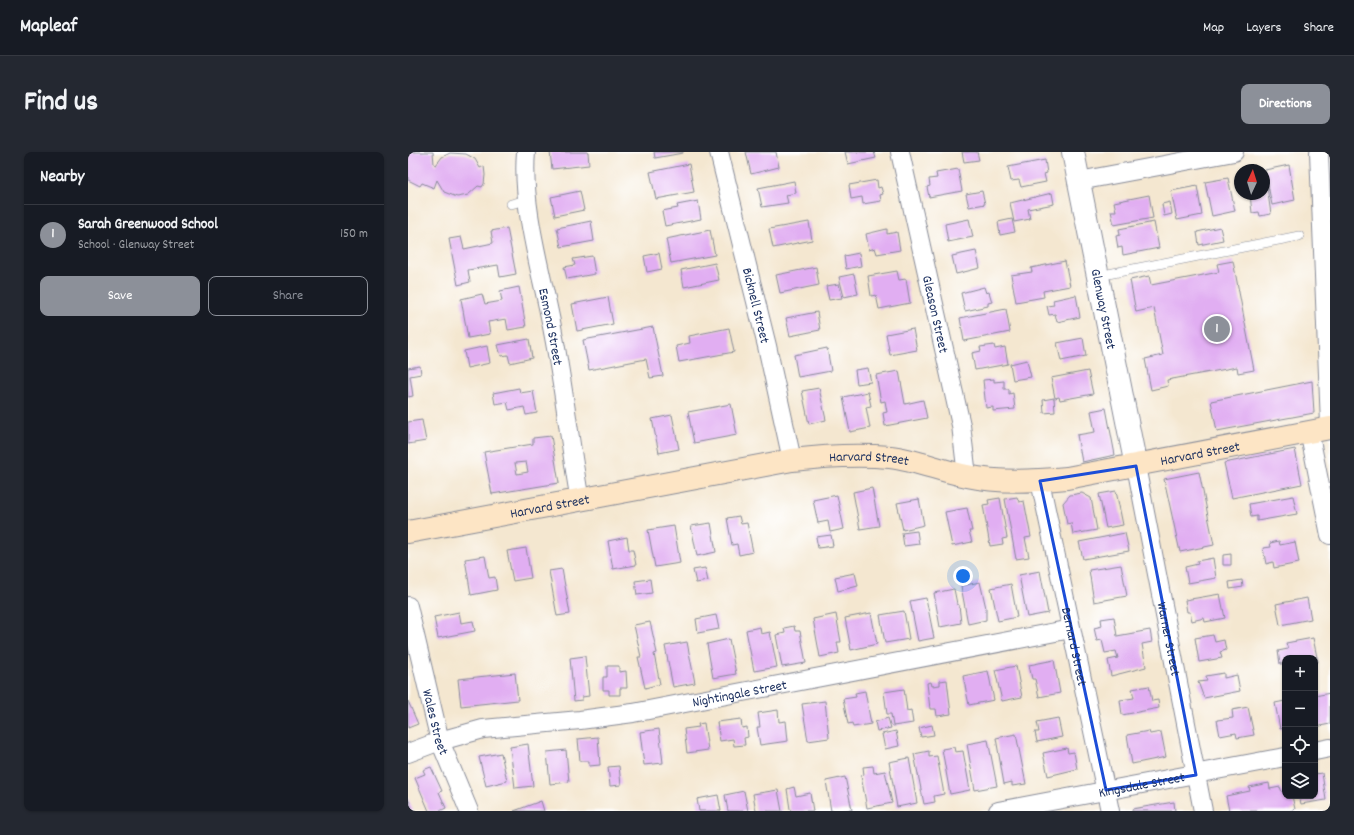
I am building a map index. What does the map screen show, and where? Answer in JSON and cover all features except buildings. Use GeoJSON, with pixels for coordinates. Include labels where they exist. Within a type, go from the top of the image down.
{"type":"FeatureCollection","features":[{"type":"Feature","properties":{"kind":"main road","name":"Harvard Street"},"geometry":{"type":"LineString","coordinates":[[408,532],[580,501],[792,460],[839,454],[891,457],[967,476],[1020,481],[1040,481],[1067,478],[1225,450],[1309,431],[1330,428]]}},
{"type":"Feature","properties":{"kind":"street","name":"Esmond Street"},"geometry":{"type":"LineString","coordinates":[[526,152],[519,202],[557,349],[580,501]]}},
{"type":"Feature","properties":{"kind":"street","name":"Bicknell Street"},"geometry":{"type":"LineString","coordinates":[[719,152],[768,346],[792,460]]}},
{"type":"Feature","properties":{"kind":"street","name":"Gleason Street"},"geometry":{"type":"LineString","coordinates":[[900,152],[961,425],[967,476]]}},
{"type":"Feature","properties":{"kind":"street","name":"Glenway Street"},"geometry":{"type":"LineString","coordinates":[[1073,152],[1136,466]]}},
{"type":"Feature","properties":{"kind":"street"},"geometry":{"type":"LineString","coordinates":[[1079,181],[1234,152]]}},
{"type":"Feature","properties":{"kind":"street"},"geometry":{"type":"LineString","coordinates":[[1319,152],[1330,424]]}},
{"type":"Feature","properties":{"kind":"street"},"geometry":{"type":"LineString","coordinates":[[1309,431],[1330,535]]}},
{"type":"Feature","properties":{"kind":"street","name":"Warner Street"},"geometry":{"type":"LineString","coordinates":[[1136,466],[1203,811]]}},
{"type":"Feature","properties":{"kind":"street","name":"Bernard Street"},"geometry":{"type":"LineString","coordinates":[[1040,481],[1110,811]]}},
{"type":"Feature","properties":{"kind":"street","name":"Wales Street"},"geometry":{"type":"LineString","coordinates":[[408,606],[440,741],[469,811]]}},
{"type":"Feature","properties":{"kind":"street","name":"Nightingale Street"},"geometry":{"type":"LineString","coordinates":[[408,753],[440,741],[483,729],[580,720],[684,704],[1071,629]]}},
{"type":"Feature","properties":{"kind":"street"},"geometry":{"type":"LineString","coordinates":[[1318,750],[1330,748]]}},
{"type":"Feature","properties":{"kind":"street","name":"Kingsdale Street"},"geometry":{"type":"LineString","coordinates":[[998,811],[1106,790],[1196,775],[1282,758]]}},
{"type":"Feature","properties":{"kind":"lane"},"geometry":{"type":"LineString","coordinates":[[1098,276],[1299,236]]}},
{"type":"Feature","properties":{"kind":"highlighted area"},"geometry":{"type":"Polygon","coordinates":[[[1136,466],[1196,775],[1106,790],[1040,481],[1136,466]]]}},
{"type":"Feature","properties":{"kind":"place","name":"Sarah Greenwood School"},"geometry":{"type":"Point","coordinates":[1217,329]}}]}
